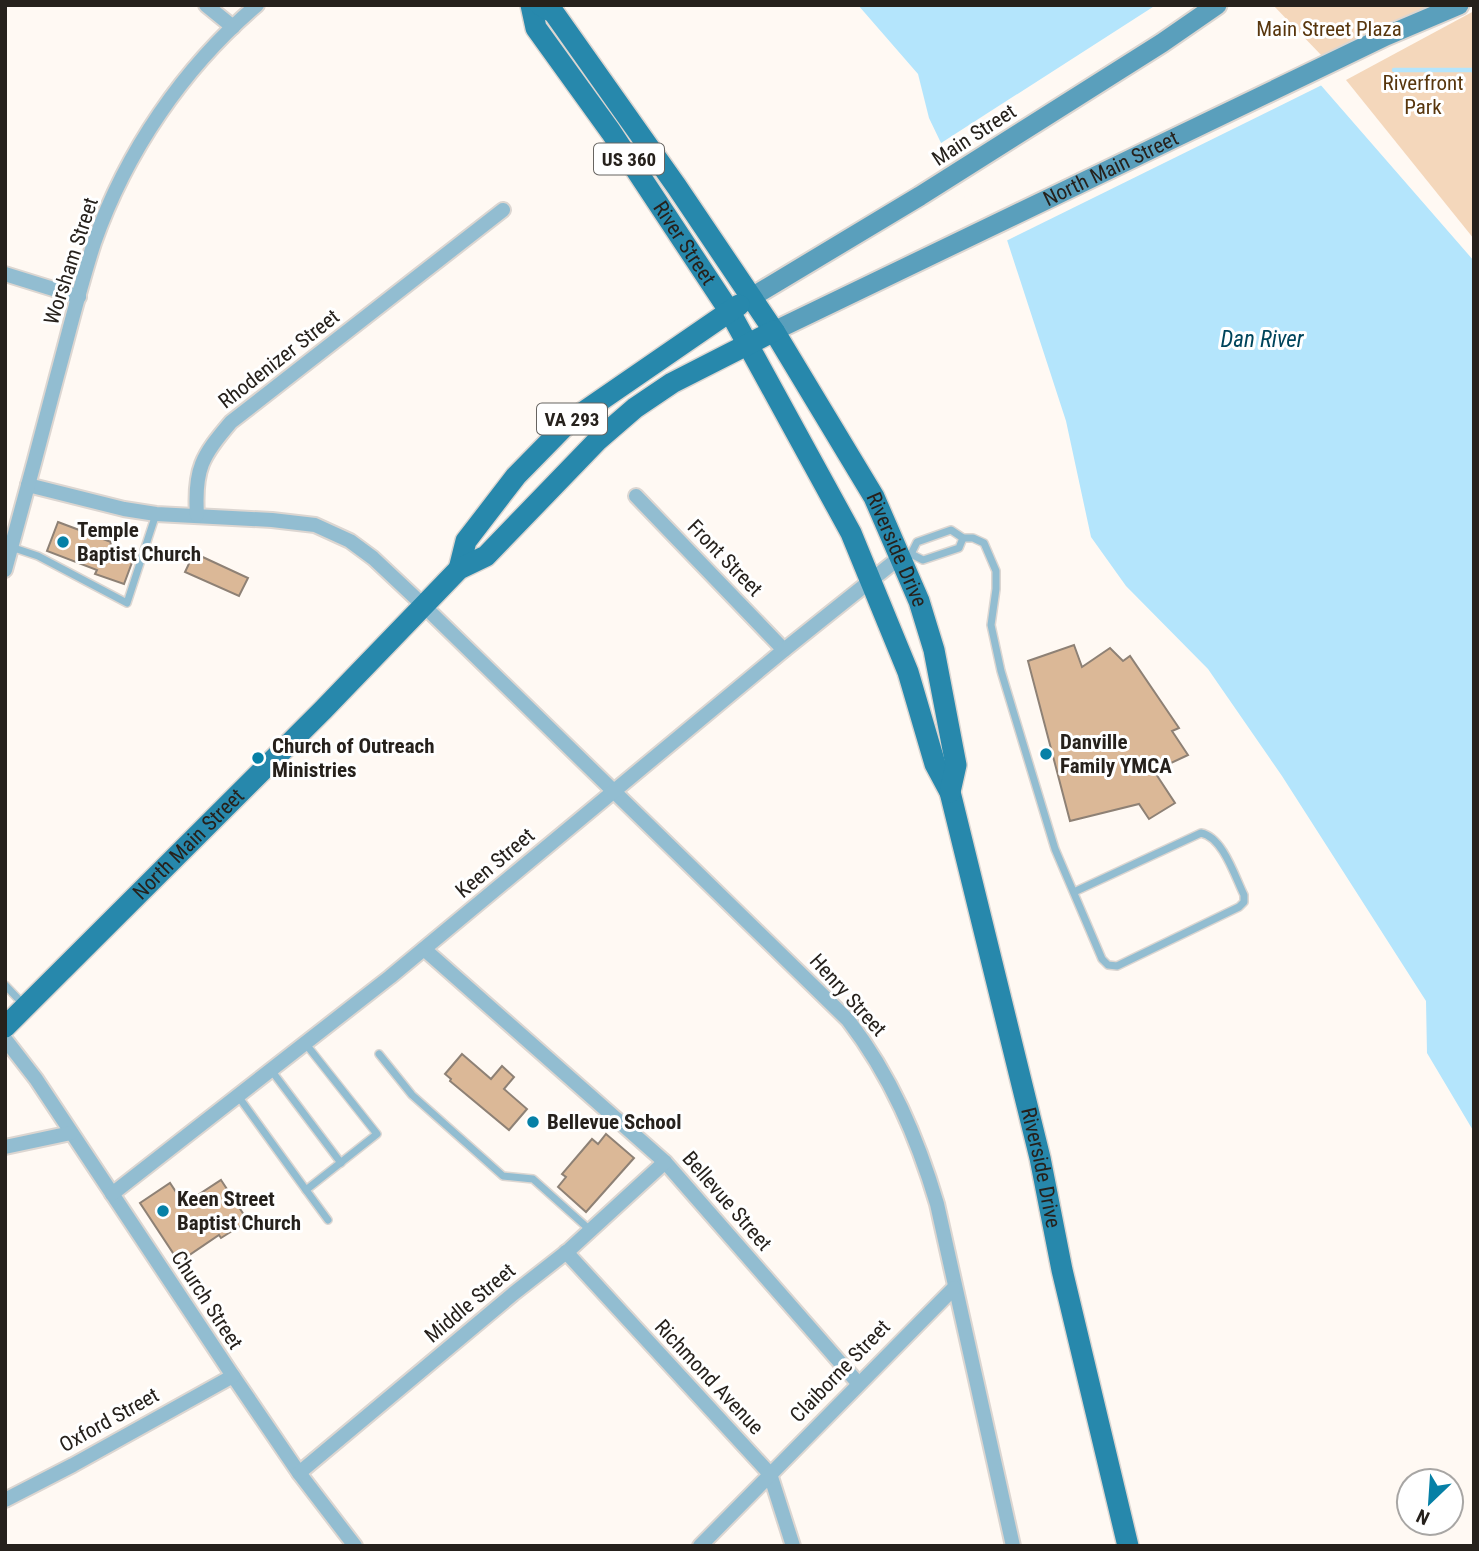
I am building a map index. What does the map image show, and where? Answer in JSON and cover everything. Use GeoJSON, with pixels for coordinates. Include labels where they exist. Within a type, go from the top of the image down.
{"type":"FeatureCollection","features":[{"type":"Feature","properties":{"kind":"main road","name":"River Street"},"geometry":{"type":"LineString","coordinates":[[531,5],[536,28],[611,132],[730,312],[748,344]]}},
{"type":"Feature","properties":{"kind":"main road","name":"River Street"},"geometry":{"type":"LineString","coordinates":[[540,5],[554,13],[774,331]]}},
{"type":"Feature","properties":{"kind":"main road","name":"Main Street"},"geometry":{"type":"LineString","coordinates":[[752,297],[920,196],[1217,5]]}},
{"type":"Feature","properties":{"kind":"main road","name":"North Main Street"},"geometry":{"type":"LineString","coordinates":[[5,1027],[313,720],[459,569],[486,556],[598,440],[635,408],[672,383],[774,331],[1386,36],[1459,5]]}},
{"type":"Feature","properties":{"kind":"main road","name":"North Main Street"},"geometry":{"type":"LineString","coordinates":[[459,569],[466,541],[516,475],[569,422],[752,297]]}},
{"type":"Feature","properties":{"kind":"main road","name":"Riverside Drive"},"geometry":{"type":"LineString","coordinates":[[774,331],[874,497],[905,556],[942,683],[956,765],[950,792]]}},
{"type":"Feature","properties":{"kind":"main road","name":"Riverside Drive"},"geometry":{"type":"LineString","coordinates":[[748,344],[851,533],[908,672],[935,764],[950,792],[1040,1158],[1062,1270],[1128,1546]]}},
{"type":"Feature","properties":{"kind":"street"},"geometry":{"type":"LineString","coordinates":[[206,5],[233,27]]}},
{"type":"Feature","properties":{"kind":"street","name":"Worsham Street"},"geometry":{"type":"LineString","coordinates":[[5,570],[94,244],[108,207],[133,157],[178,88],[233,27],[257,5]]}},
{"type":"Feature","properties":{"kind":"street","name":"Rhodenizer Street"},"geometry":{"type":"LineString","coordinates":[[197,515],[196,479],[202,461],[212,444],[231,422],[503,210]]}},
{"type":"Feature","properties":{"kind":"street"},"geometry":{"type":"LineString","coordinates":[[5,274],[79,297]]}},
{"type":"Feature","properties":{"kind":"street"},"geometry":{"type":"LineString","coordinates":[[28,485],[124,509],[156,514],[197,515]]}},
{"type":"Feature","properties":{"kind":"street","name":"Front Street"},"geometry":{"type":"LineString","coordinates":[[636,496],[784,650]]}},
{"type":"Feature","properties":{"kind":"street","name":"Henry Street"},"geometry":{"type":"LineString","coordinates":[[197,515],[315,525],[350,541],[373,558],[829,1000],[869,1048],[903,1109],[923,1157],[937,1205],[1013,1546]]}},
{"type":"Feature","properties":{"kind":"street","name":"Keen Street"},"geometry":{"type":"LineString","coordinates":[[112,1194],[424,949],[784,650],[905,556]]}},
{"type":"Feature","properties":{"kind":"street","name":"Bellevue Street"},"geometry":{"type":"LineString","coordinates":[[424,949],[665,1162],[858,1383]]}},
{"type":"Feature","properties":{"kind":"street","name":"Church Street"},"geometry":{"type":"LineString","coordinates":[[5,1039],[36,1079],[299,1473],[355,1546]]}},
{"type":"Feature","properties":{"kind":"street"},"geometry":{"type":"LineString","coordinates":[[5,1146],[71,1133]]}},
{"type":"Feature","properties":{"kind":"street","name":"Middle Street"},"geometry":{"type":"LineString","coordinates":[[299,1473],[566,1252],[665,1162]]}},
{"type":"Feature","properties":{"kind":"street","name":"Richmond Avenue"},"geometry":{"type":"LineString","coordinates":[[566,1252],[770,1474],[793,1546]]}},
{"type":"Feature","properties":{"kind":"street","name":"Claiborne Street"},"geometry":{"type":"LineString","coordinates":[[700,1546],[954,1288]]}},
{"type":"Feature","properties":{"kind":"street","name":"Oxford Street"},"geometry":{"type":"LineString","coordinates":[[5,1500],[233,1376]]}},
{"type":"Feature","properties":{"kind":"lane"},"geometry":{"type":"LineString","coordinates":[[11,547],[38,556],[127,603],[156,514]]}},
{"type":"Feature","properties":{"kind":"lane"},"geometry":{"type":"LineString","coordinates":[[963,538],[959,548],[923,560],[905,556],[917,542],[951,530],[963,538],[973,538],[984,543],[996,571],[991,625],[1001,671],[1055,849],[1102,960],[1108,965],[1117,966],[1240,907],[1244,902],[1244,895],[1219,844],[1208,834],[1201,833],[1074,892]]}},
{"type":"Feature","properties":{"kind":"lane"},"geometry":{"type":"LineString","coordinates":[[5,985],[26,1006]]}},
{"type":"Feature","properties":{"kind":"lane"},"geometry":{"type":"LineString","coordinates":[[305,1043],[377,1134],[306,1190]]}},
{"type":"Feature","properties":{"kind":"lane"},"geometry":{"type":"LineString","coordinates":[[379,1054],[412,1095],[503,1176],[533,1179],[590,1230]]}},
{"type":"Feature","properties":{"kind":"lane"},"geometry":{"type":"LineString","coordinates":[[271,1070],[341,1163]]}},
{"type":"Feature","properties":{"kind":"lane"},"geometry":{"type":"LineString","coordinates":[[238,1096],[328,1220]]}},
{"type":"Feature","properties":{"kind":"green space","name":"Main Street Plaza"},"geometry":{"type":"Polygon","coordinates":[[[1273,5],[1430,5],[1323,57],[1273,5]]]}},
{"type":"Feature","properties":{"kind":"green space","name":"Riverfront Park"},"geometry":{"type":"Polygon","coordinates":[[[1474,11],[1474,239],[1346,80],[1474,11]]]}},
{"type":"Feature","properties":{"kind":"water","name":"Dan River"},"geometry":{"type":"Polygon","coordinates":[[[858,5],[1225,5],[1285,44],[1474,261],[1474,1132],[1427,1053],[1426,1001],[1282,776],[1208,669],[1126,586],[1091,537],[1066,421],[1007,240],[964,191],[929,118],[918,74],[858,5]]]}},
{"type":"Feature","properties":{"kind":"pier"},"geometry":{"type":"Polygon","coordinates":[[[1156,5],[1231,5],[1287,41],[1324,84],[1004,242],[961,193],[938,145],[1156,5]]]}},
{"type":"Feature","properties":{"kind":"building"},"geometry":{"type":"Polygon","coordinates":[[[58,522],[111,542],[110,547],[134,557],[124,584],[95,574],[97,570],[47,551],[58,522]]]}},
{"type":"Feature","properties":{"kind":"building"},"geometry":{"type":"Polygon","coordinates":[[[194,553],[248,578],[239,596],[185,572],[194,553]]]}},
{"type":"Feature","properties":{"kind":"building"},"geometry":{"type":"Polygon","coordinates":[[[1074,645],[1082,667],[1110,648],[1123,661],[1130,656],[1179,728],[1172,731],[1188,755],[1154,771],[1175,803],[1149,819],[1139,804],[1070,821],[1028,661],[1074,645]]]}},
{"type":"Feature","properties":{"kind":"building"},"geometry":{"type":"Polygon","coordinates":[[[462,1054],[491,1079],[502,1066],[514,1077],[504,1089],[527,1109],[509,1130],[445,1074],[462,1054]]]}},
{"type":"Feature","properties":{"kind":"building"},"geometry":{"type":"Polygon","coordinates":[[[606,1134],[634,1158],[586,1212],[558,1187],[566,1177],[562,1174],[592,1139],[598,1144],[606,1134]]]}},
{"type":"Feature","properties":{"kind":"building"},"geometry":{"type":"Polygon","coordinates":[[[221,1180],[248,1221],[221,1238],[219,1235],[179,1262],[140,1203],[170,1183],[184,1204],[221,1180]]]}},
{"type":"Feature","properties":{"kind":"waterway"},"geometry":{"type":"LineString","coordinates":[[1394,70],[1474,70]]}},
{"type":"Feature","properties":{"kind":"place","name":"Temple Baptist Church"},"geometry":{"type":"Point","coordinates":[63,542]}},
{"type":"Feature","properties":{"kind":"place","name":"Danville Family YMCA"},"geometry":{"type":"Point","coordinates":[1046,754]}},
{"type":"Feature","properties":{"kind":"place","name":"Church of Outreach Ministries"},"geometry":{"type":"Point","coordinates":[258,758]}},
{"type":"Feature","properties":{"kind":"place","name":"Bellevue School"},"geometry":{"type":"Point","coordinates":[533,1122]}},
{"type":"Feature","properties":{"kind":"place","name":"Keen Street Baptist Church"},"geometry":{"type":"Point","coordinates":[163,1211]}}]}
